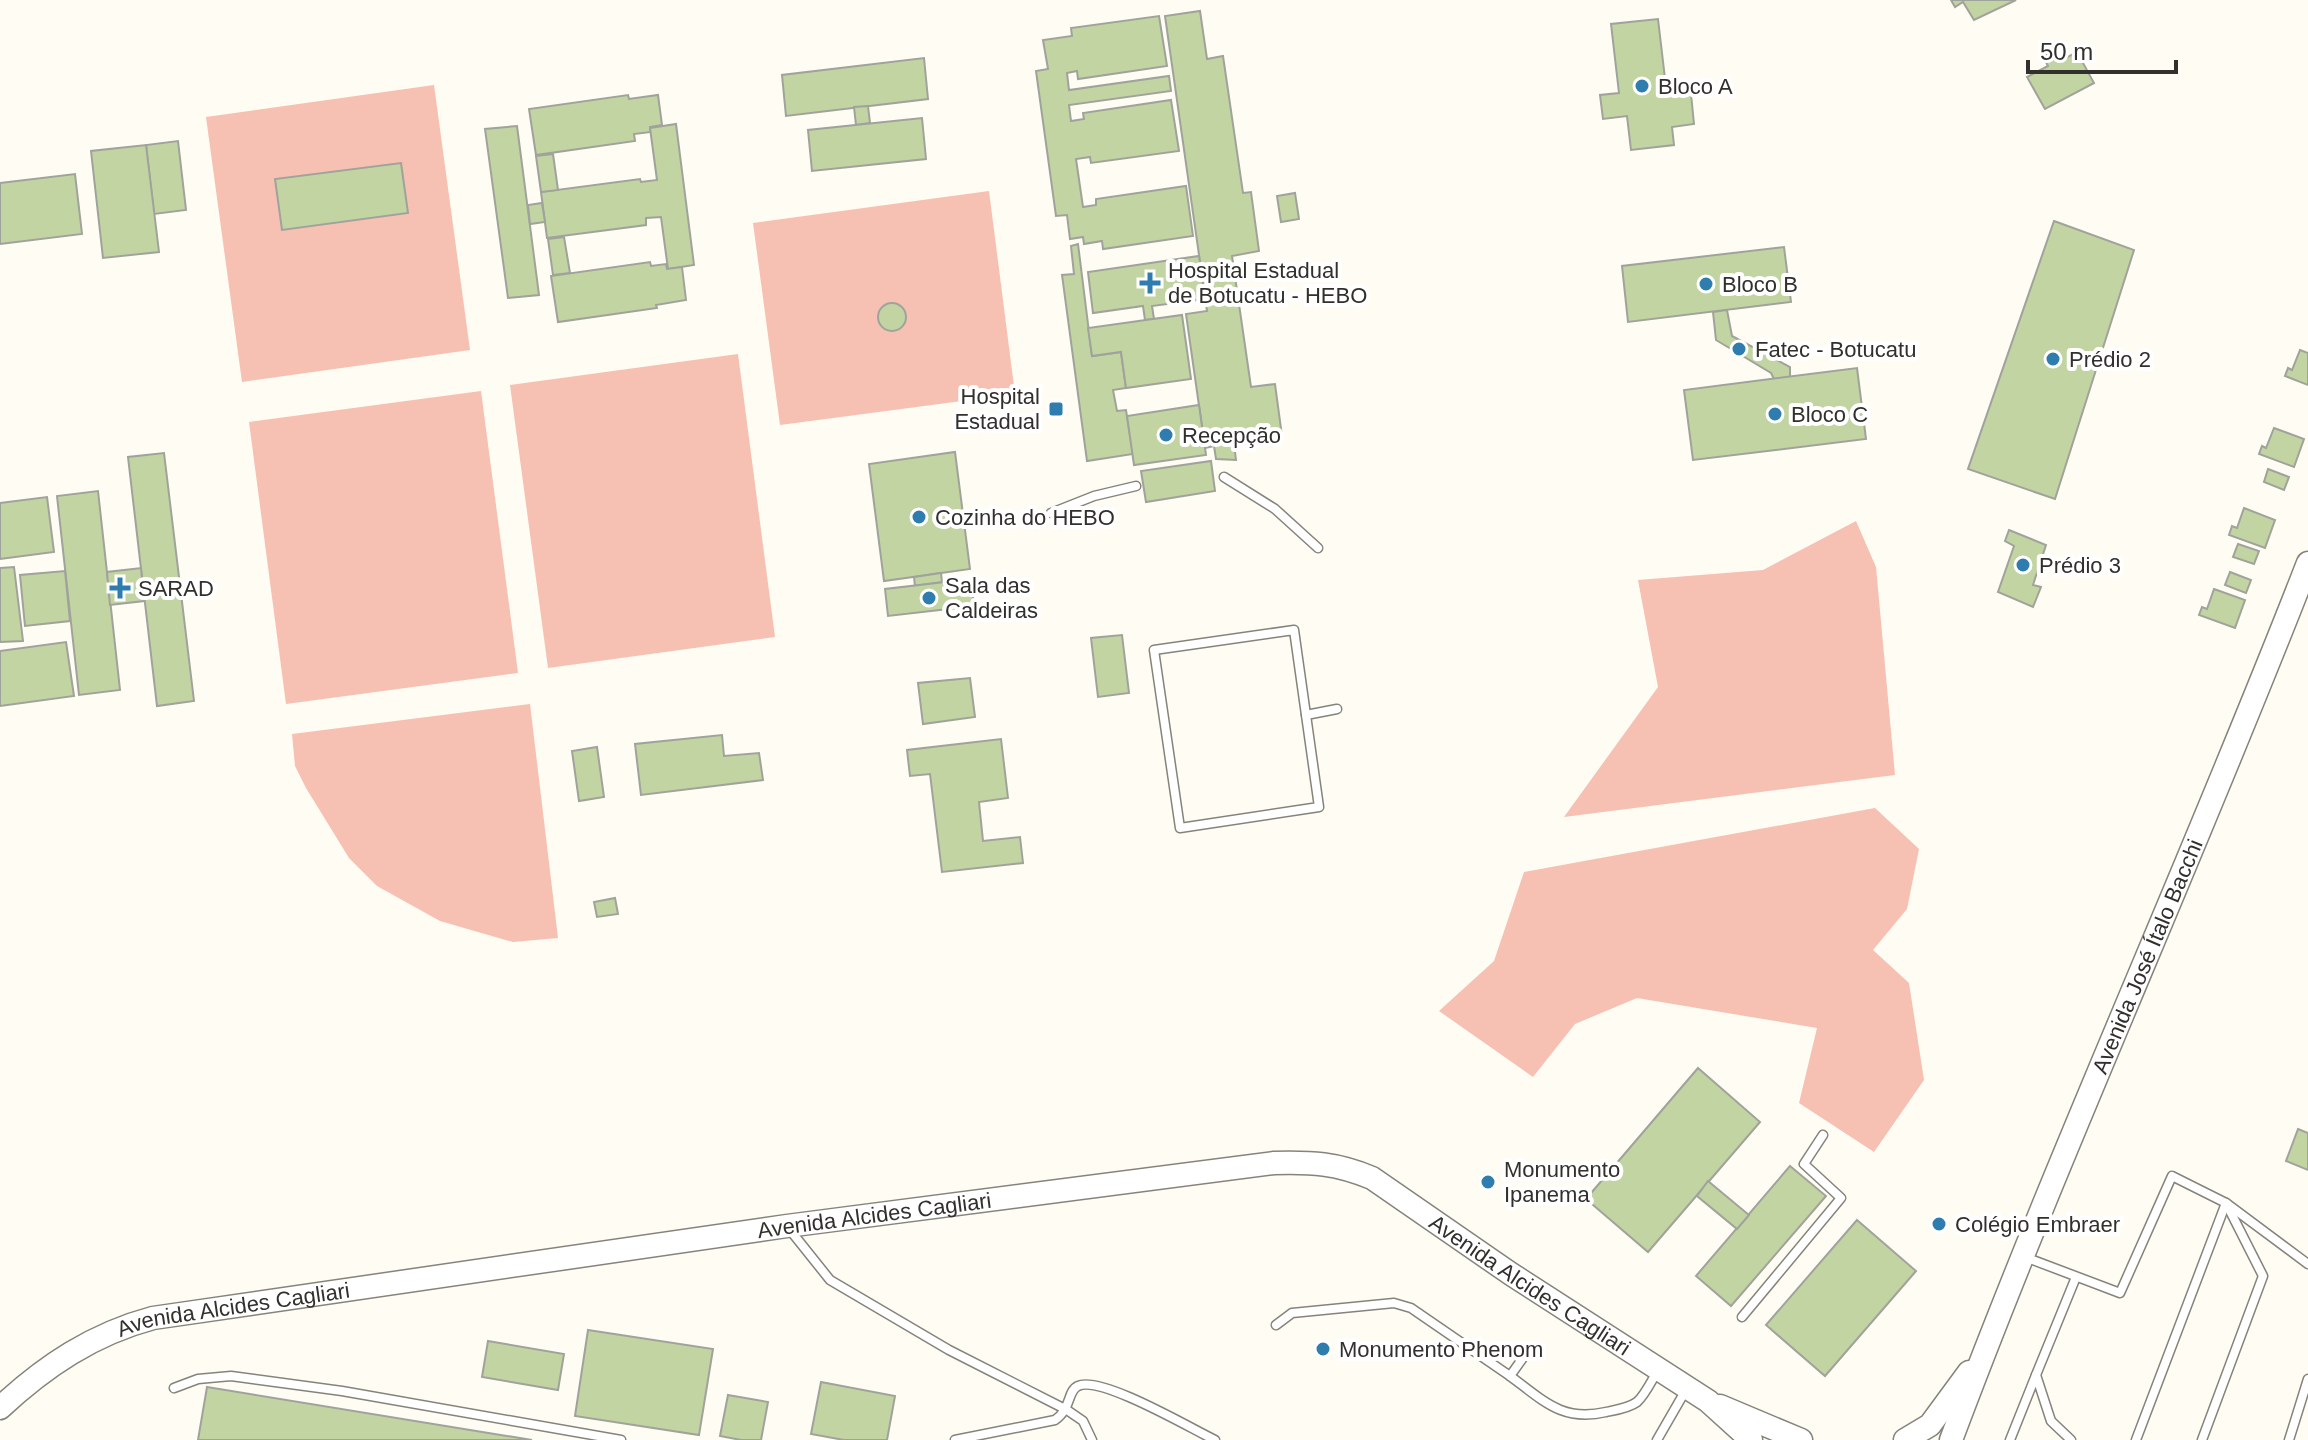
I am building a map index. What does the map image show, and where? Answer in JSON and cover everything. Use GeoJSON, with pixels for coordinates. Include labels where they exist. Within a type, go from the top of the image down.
{"type":"FeatureCollection","features":[{"type":"Feature","properties":{"kind":"main road","name":"Avenida José Ítalo Bacchi"},"geometry":{"type":"LineString","coordinates":[[1951,1440],[2022,1256],[2256,697],[2308,563]]}},
{"type":"Feature","properties":{"kind":"main road","name":"Avenida Alcides Cagliari"},"geometry":{"type":"LineString","coordinates":[[0,1408],[52,1364],[86,1343],[120,1327],[153,1318],[787,1226],[1274,1163],[1320,1162],[1346,1167],[1372,1178],[1511,1274],[1688,1387],[1751,1440]]}},
{"type":"Feature","properties":{"kind":"main road","name":"Avenida José Ítalo Bacchi"},"geometry":{"type":"LineString","coordinates":[[1905,1440],[1930,1425],[1986,1348]]}},
{"type":"Feature","properties":{"kind":"main road","name":"Avenida Alcides Cagliari"},"geometry":{"type":"LineString","coordinates":[[1708,1401],[1801,1440]]}},
{"type":"Feature","properties":{"kind":"lane"},"geometry":{"type":"LineString","coordinates":[[1224,477],[1275,509],[1318,548]]}},
{"type":"Feature","properties":{"kind":"lane"},"geometry":{"type":"LineString","coordinates":[[1051,513],[1094,496],[1136,486]]}},
{"type":"Feature","properties":{"kind":"lane"},"geometry":{"type":"LineString","coordinates":[[1294,630],[1306,715],[1319,807],[1180,828],[1154,650],[1294,630]]}},
{"type":"Feature","properties":{"kind":"lane"},"geometry":{"type":"LineString","coordinates":[[1306,715],[1337,709]]}},
{"type":"Feature","properties":{"kind":"lane"},"geometry":{"type":"LineString","coordinates":[[1742,1317],[1841,1198],[1804,1164],[1823,1135]]}},
{"type":"Feature","properties":{"kind":"lane"},"geometry":{"type":"LineString","coordinates":[[2022,1256],[2120,1293],[2172,1176],[2226,1203],[2308,1264]]}},
{"type":"Feature","properties":{"kind":"lane"},"geometry":{"type":"LineString","coordinates":[[2136,1440],[2226,1203]]}},
{"type":"Feature","properties":{"kind":"lane"},"geometry":{"type":"LineString","coordinates":[[2202,1440],[2263,1276],[2226,1203]]}},
{"type":"Feature","properties":{"kind":"lane"},"geometry":{"type":"LineString","coordinates":[[787,1226],[830,1280],[949,1350],[1067,1410],[1083,1421],[1092,1440]]}},
{"type":"Feature","properties":{"kind":"lane"},"geometry":{"type":"LineString","coordinates":[[2010,1440],[2076,1277]]}},
{"type":"Feature","properties":{"kind":"lane"},"geometry":{"type":"LineString","coordinates":[[1276,1325],[1292,1313],[1401,1304],[1549,1405],[1577,1416],[1621,1409],[1638,1402],[1659,1369]]}},
{"type":"Feature","properties":{"kind":"lane"},"geometry":{"type":"LineString","coordinates":[[1510,1376],[1525,1355]]}},
{"type":"Feature","properties":{"kind":"lane"},"geometry":{"type":"LineString","coordinates":[[2036,1375],[2051,1421],[2071,1440]]}},
{"type":"Feature","properties":{"kind":"lane"},"geometry":{"type":"LineString","coordinates":[[174,1388],[198,1379],[231,1376],[342,1391],[621,1440]]}},
{"type":"Feature","properties":{"kind":"lane"},"geometry":{"type":"LineString","coordinates":[[2289,1440],[2308,1379]]}},
{"type":"Feature","properties":{"kind":"lane"},"geometry":{"type":"LineString","coordinates":[[955,1440],[1047,1423],[1067,1410],[1072,1390],[1079,1385],[1093,1383],[1114,1390],[1215,1440]]}},
{"type":"Feature","properties":{"kind":"lane"},"geometry":{"type":"LineString","coordinates":[[1657,1440],[1688,1387]]}},
{"type":"Feature","properties":{"kind":"shaded area"},"geometry":{"type":"Polygon","coordinates":[[[434,85],[470,350],[242,382],[206,117],[434,85]]]}},
{"type":"Feature","properties":{"kind":"shaded area"},"geometry":{"type":"Polygon","coordinates":[[[989,191],[1015,394],[780,425],[753,223],[989,191]]]}},
{"type":"Feature","properties":{"kind":"shaded area"},"geometry":{"type":"Polygon","coordinates":[[[738,354],[775,637],[548,668],[510,385],[738,354]]]}},
{"type":"Feature","properties":{"kind":"shaded area"},"geometry":{"type":"Polygon","coordinates":[[[481,391],[518,673],[286,704],[249,422],[481,391]]]}},
{"type":"Feature","properties":{"kind":"shaded area"},"geometry":{"type":"Polygon","coordinates":[[[1856,521],[1876,567],[1895,775],[1564,817],[1658,687],[1638,580],[1763,570],[1856,521]]]}},
{"type":"Feature","properties":{"kind":"shaded area"},"geometry":{"type":"Polygon","coordinates":[[[530,704],[558,938],[513,942],[440,921],[377,886],[349,858],[295,766],[292,734],[530,704]]]}},
{"type":"Feature","properties":{"kind":"shaded area"},"geometry":{"type":"Polygon","coordinates":[[[1875,808],[1919,849],[1907,909],[1873,950],[1909,983],[1924,1080],[1874,1152],[1799,1103],[1817,1028],[1637,998],[1575,1024],[1533,1077],[1439,1011],[1494,961],[1524,872],[1875,808]]]}},
{"type":"Feature","properties":{"kind":"building"},"geometry":{"type":"Polygon","coordinates":[[[1951,0],[2016,0],[1974,20],[1963,2],[1955,7],[1951,0]]]}},
{"type":"Feature","properties":{"kind":"building"},"geometry":{"type":"Polygon","coordinates":[[[1200,11],[1207,59],[1223,56],[1243,193],[1251,192],[1259,251],[1232,256],[1251,387],[1275,384],[1282,436],[1234,444],[1236,460],[1216,459],[1214,446],[1205,448],[1186,314],[1207,311],[1165,16],[1200,11]]]}},
{"type":"Feature","properties":{"kind":"building"},"geometry":{"type":"Polygon","coordinates":[[[1159,16],[1167,66],[1078,79],[1077,71],[1067,73],[1069,90],[1169,76],[1171,91],[1069,105],[1071,121],[1084,119],[1083,113],[1171,100],[1179,151],[1091,163],[1090,157],[1076,159],[1083,207],[1096,205],[1096,199],[1186,186],[1193,236],[1103,249],[1102,241],[1084,244],[1083,237],[1070,239],[1067,215],[1056,216],[1036,71],[1048,69],[1043,40],[1072,36],[1071,28],[1159,16]]]}},
{"type":"Feature","properties":{"kind":"building","name":"Bloco A"},"geometry":{"type":"Polygon","coordinates":[[[1658,19],[1666,87],[1690,84],[1694,124],[1672,127],[1674,145],[1631,150],[1627,116],[1603,119],[1600,95],[1619,93],[1611,24],[1658,19]]]}},
{"type":"Feature","properties":{"kind":"building"},"geometry":{"type":"Polygon","coordinates":[[[2054,50],[2060,61],[2077,52],[2094,83],[2045,109],[2027,77],[2048,66],[2043,56],[2054,50]]]}},
{"type":"Feature","properties":{"kind":"building"},"geometry":{"type":"Polygon","coordinates":[[[924,58],[928,99],[786,116],[782,75],[924,58]]]}},
{"type":"Feature","properties":{"kind":"building"},"geometry":{"type":"Polygon","coordinates":[[[628,95],[629,99],[658,95],[662,125],[650,127],[651,132],[634,134],[635,141],[536,155],[529,109],[628,95]]]}},
{"type":"Feature","properties":{"kind":"building"},"geometry":{"type":"Polygon","coordinates":[[[868,106],[870,123],[856,125],[854,107],[868,106]]]}},
{"type":"Feature","properties":{"kind":"building"},"geometry":{"type":"Polygon","coordinates":[[[922,118],[926,159],[812,171],[808,130],[922,118]]]}},
{"type":"Feature","properties":{"kind":"building"},"geometry":{"type":"Polygon","coordinates":[[[676,124],[694,265],[668,269],[661,217],[646,218],[646,225],[547,238],[541,192],[640,179],[641,182],[657,180],[650,128],[676,124]]]}},
{"type":"Feature","properties":{"kind":"building"},"geometry":{"type":"Polygon","coordinates":[[[517,126],[539,295],[508,298],[485,129],[517,126]]]}},
{"type":"Feature","properties":{"kind":"building"},"geometry":{"type":"Polygon","coordinates":[[[178,141],[186,210],[154,214],[146,145],[178,141]]]}},
{"type":"Feature","properties":{"kind":"building"},"geometry":{"type":"Polygon","coordinates":[[[146,145],[159,252],[103,258],[91,151],[146,145]]]}},
{"type":"Feature","properties":{"kind":"building"},"geometry":{"type":"Polygon","coordinates":[[[553,154],[558,190],[541,192],[536,156],[553,154]]]}},
{"type":"Feature","properties":{"kind":"building"},"geometry":{"type":"Polygon","coordinates":[[[401,163],[408,213],[282,230],[275,179],[401,163]]]}},
{"type":"Feature","properties":{"kind":"building"},"geometry":{"type":"Polygon","coordinates":[[[75,174],[82,234],[0,244],[0,183],[75,174]]]}},
{"type":"Feature","properties":{"kind":"building"},"geometry":{"type":"Polygon","coordinates":[[[1295,193],[1299,219],[1281,222],[1277,196],[1295,193]]]}},
{"type":"Feature","properties":{"kind":"building"},"geometry":{"type":"Polygon","coordinates":[[[542,203],[545,222],[530,224],[528,205],[542,203]]]}},
{"type":"Feature","properties":{"kind":"building","name":"Prédio 2"},"geometry":{"type":"Polygon","coordinates":[[[2054,221],[2134,250],[2055,499],[1968,469],[2054,221]]]}},
{"type":"Feature","properties":{"kind":"building"},"geometry":{"type":"Polygon","coordinates":[[[564,237],[570,273],[553,275],[548,239],[564,237]]]}},
{"type":"Feature","properties":{"kind":"building"},"geometry":{"type":"Polygon","coordinates":[[[1078,244],[1092,356],[1121,352],[1126,388],[1113,390],[1117,411],[1126,410],[1133,454],[1087,461],[1062,275],[1074,274],[1071,246],[1078,244]]]}},
{"type":"Feature","properties":{"kind":"building","name":"Bloco B"},"geometry":{"type":"Polygon","coordinates":[[[1784,247],[1791,302],[1628,322],[1622,266],[1784,247]]]}},
{"type":"Feature","properties":{"kind":"building"},"geometry":{"type":"Polygon","coordinates":[[[1199,256],[1205,299],[1152,306],[1154,319],[1145,320],[1143,306],[1093,313],[1088,272],[1199,256]]]}},
{"type":"Feature","properties":{"kind":"building"},"geometry":{"type":"Polygon","coordinates":[[[650,262],[651,266],[666,264],[667,269],[682,267],[686,300],[656,305],[657,308],[558,322],[551,276],[650,262]]]}},
{"type":"Feature","properties":{"kind":"building"},"geometry":{"type":"Polygon","coordinates":[[[892,303],[902,307],[906,317],[902,327],[892,331],[882,327],[878,317],[882,307],[892,303]]]}},
{"type":"Feature","properties":{"kind":"building"},"geometry":{"type":"Polygon","coordinates":[[[1727,310],[1732,336],[1790,367],[1790,377],[1774,379],[1771,373],[1716,340],[1713,312],[1727,310]]]}},
{"type":"Feature","properties":{"kind":"building"},"geometry":{"type":"Polygon","coordinates":[[[1182,315],[1191,379],[1126,388],[1121,352],[1092,356],[1088,328],[1182,315]]]}},
{"type":"Feature","properties":{"kind":"building"},"geometry":{"type":"Polygon","coordinates":[[[2300,350],[2308,353],[2308,385],[2285,376],[2288,368],[2292,370],[2300,350]]]}},
{"type":"Feature","properties":{"kind":"building","name":"Bloco C"},"geometry":{"type":"Polygon","coordinates":[[[1857,368],[1866,439],[1693,460],[1684,390],[1857,368]]]}},
{"type":"Feature","properties":{"kind":"building","name":"Recepção"},"geometry":{"type":"Polygon","coordinates":[[[1199,405],[1206,455],[1134,465],[1127,416],[1199,405]]]}},
{"type":"Feature","properties":{"kind":"building"},"geometry":{"type":"Polygon","coordinates":[[[2274,428],[2304,439],[2294,467],[2259,454],[2262,446],[2266,448],[2274,428]]]}},
{"type":"Feature","properties":{"kind":"building","name":"Cozinha do HEBO"},"geometry":{"type":"Polygon","coordinates":[[[955,452],[970,569],[884,581],[869,464],[955,452]]]}},
{"type":"Feature","properties":{"kind":"building"},"geometry":{"type":"Polygon","coordinates":[[[164,453],[194,701],[157,706],[128,457],[164,453]]]}},
{"type":"Feature","properties":{"kind":"building"},"geometry":{"type":"Polygon","coordinates":[[[1211,461],[1215,491],[1146,502],[1141,471],[1211,461]]]}},
{"type":"Feature","properties":{"kind":"building"},"geometry":{"type":"Polygon","coordinates":[[[2268,469],[2289,477],[2284,490],[2264,482],[2268,469]]]}},
{"type":"Feature","properties":{"kind":"building"},"geometry":{"type":"Polygon","coordinates":[[[98,491],[120,690],[79,695],[57,496],[98,491]]]}},
{"type":"Feature","properties":{"kind":"building"},"geometry":{"type":"Polygon","coordinates":[[[47,497],[54,552],[0,559],[0,503],[47,497]]]}},
{"type":"Feature","properties":{"kind":"building"},"geometry":{"type":"Polygon","coordinates":[[[2244,508],[2275,520],[2265,548],[2229,535],[2232,526],[2237,528],[2244,508]]]}},
{"type":"Feature","properties":{"kind":"building","name":"Prédio 3"},"geometry":{"type":"Polygon","coordinates":[[[2009,530],[2046,545],[2033,585],[2041,587],[2033,607],[1998,592],[2014,546],[2005,541],[2009,530]]]}},
{"type":"Feature","properties":{"kind":"building"},"geometry":{"type":"Polygon","coordinates":[[[2238,544],[2259,551],[2254,564],[2233,557],[2238,544]]]}},
{"type":"Feature","properties":{"kind":"building"},"geometry":{"type":"Polygon","coordinates":[[[14,567],[23,641],[0,642],[0,568],[14,567]]]}},
{"type":"Feature","properties":{"kind":"building"},"geometry":{"type":"Polygon","coordinates":[[[141,568],[144,601],[110,605],[107,572],[141,568]]]}},
{"type":"Feature","properties":{"kind":"building"},"geometry":{"type":"Polygon","coordinates":[[[65,571],[70,621],[25,626],[20,575],[65,571]]]}},
{"type":"Feature","properties":{"kind":"building"},"geometry":{"type":"Polygon","coordinates":[[[2230,572],[2251,580],[2246,593],[2225,585],[2230,572]]]}},
{"type":"Feature","properties":{"kind":"building"},"geometry":{"type":"Polygon","coordinates":[[[941,573],[942,582],[915,586],[914,577],[941,573]]]}},
{"type":"Feature","properties":{"kind":"building","name":"Sala das Caldeiras"},"geometry":{"type":"Polygon","coordinates":[[[971,579],[974,606],[888,616],[885,589],[971,579]]]}},
{"type":"Feature","properties":{"kind":"building"},"geometry":{"type":"Polygon","coordinates":[[[2214,589],[2245,600],[2235,628],[2199,615],[2202,607],[2207,609],[2214,589]]]}},
{"type":"Feature","properties":{"kind":"building"},"geometry":{"type":"Polygon","coordinates":[[[1122,635],[1129,693],[1098,697],[1091,638],[1122,635]]]}},
{"type":"Feature","properties":{"kind":"building"},"geometry":{"type":"Polygon","coordinates":[[[66,642],[74,696],[0,706],[0,651],[66,642]]]}},
{"type":"Feature","properties":{"kind":"building"},"geometry":{"type":"Polygon","coordinates":[[[970,678],[975,717],[923,724],[918,683],[970,678]]]}},
{"type":"Feature","properties":{"kind":"building"},"geometry":{"type":"Polygon","coordinates":[[[722,735],[724,756],[759,753],[763,780],[641,795],[635,744],[722,735]]]}},
{"type":"Feature","properties":{"kind":"building"},"geometry":{"type":"Polygon","coordinates":[[[1001,739],[1008,798],[979,802],[983,841],[1020,837],[1023,863],[942,872],[930,774],[910,776],[907,750],[1001,739]]]}},
{"type":"Feature","properties":{"kind":"building"},"geometry":{"type":"Polygon","coordinates":[[[597,747],[604,797],[579,801],[572,751],[597,747]]]}},
{"type":"Feature","properties":{"kind":"building"},"geometry":{"type":"Polygon","coordinates":[[[615,898],[618,914],[597,917],[594,902],[615,898]]]}},
{"type":"Feature","properties":{"kind":"building"},"geometry":{"type":"Polygon","coordinates":[[[1698,1068],[1760,1122],[1648,1252],[1586,1199],[1698,1068]]]}},
{"type":"Feature","properties":{"kind":"building"},"geometry":{"type":"Polygon","coordinates":[[[2298,1129],[2308,1133],[2308,1170],[2286,1161],[2298,1129]]]}},
{"type":"Feature","properties":{"kind":"building"},"geometry":{"type":"Polygon","coordinates":[[[1790,1166],[1826,1196],[1731,1306],[1696,1276],[1790,1166]]]}},
{"type":"Feature","properties":{"kind":"building"},"geometry":{"type":"Polygon","coordinates":[[[1708,1181],[1749,1215],[1737,1229],[1697,1196],[1708,1181]]]}},
{"type":"Feature","properties":{"kind":"building"},"geometry":{"type":"Polygon","coordinates":[[[1857,1220],[1916,1271],[1825,1376],[1766,1325],[1857,1220]]]}},
{"type":"Feature","properties":{"kind":"building"},"geometry":{"type":"Polygon","coordinates":[[[588,1330],[713,1349],[699,1435],[575,1416],[588,1330]]]}},
{"type":"Feature","properties":{"kind":"building"},"geometry":{"type":"Polygon","coordinates":[[[488,1341],[564,1354],[558,1390],[482,1377],[488,1341]]]}},
{"type":"Feature","properties":{"kind":"building"},"geometry":{"type":"Polygon","coordinates":[[[821,1382],[895,1396],[887,1440],[844,1440],[811,1434],[821,1382]]]}},
{"type":"Feature","properties":{"kind":"building"},"geometry":{"type":"Polygon","coordinates":[[[207,1387],[532,1440],[198,1440],[207,1387]]]}},
{"type":"Feature","properties":{"kind":"building"},"geometry":{"type":"Polygon","coordinates":[[[728,1395],[768,1402],[761,1440],[720,1436],[728,1395]]]}},
{"type":"Feature","properties":{"kind":"place","name":"Bloco A"},"geometry":{"type":"Point","coordinates":[1642,86]}},
{"type":"Feature","properties":{"kind":"place","name":"Hospital Estadual de Botucatu - HEBO"},"geometry":{"type":"Point","coordinates":[1150,283]}},
{"type":"Feature","properties":{"kind":"place","name":"Bloco B"},"geometry":{"type":"Point","coordinates":[1706,284]}},
{"type":"Feature","properties":{"kind":"place","name":"Fatec - Botucatu"},"geometry":{"type":"Point","coordinates":[1739,349]}},
{"type":"Feature","properties":{"kind":"place","name":"Prédio 2"},"geometry":{"type":"Point","coordinates":[2053,359]}},
{"type":"Feature","properties":{"kind":"place","name":"Hospital Estadual"},"geometry":{"type":"Point","coordinates":[1056,409]}},
{"type":"Feature","properties":{"kind":"place","name":"Bloco C"},"geometry":{"type":"Point","coordinates":[1775,414]}},
{"type":"Feature","properties":{"kind":"place","name":"Recepção"},"geometry":{"type":"Point","coordinates":[1166,435]}},
{"type":"Feature","properties":{"kind":"place","name":"Cozinha do HEBO"},"geometry":{"type":"Point","coordinates":[919,517]}},
{"type":"Feature","properties":{"kind":"place","name":"Prédio 3"},"geometry":{"type":"Point","coordinates":[2023,565]}},
{"type":"Feature","properties":{"kind":"place","name":"SARAD"},"geometry":{"type":"Point","coordinates":[120,588]}},
{"type":"Feature","properties":{"kind":"place","name":"Sala das Caldeiras"},"geometry":{"type":"Point","coordinates":[929,598]}},
{"type":"Feature","properties":{"kind":"place","name":"Monumento Ipanema"},"geometry":{"type":"Point","coordinates":[1488,1182]}},
{"type":"Feature","properties":{"kind":"place","name":"Colégio Embraer"},"geometry":{"type":"Point","coordinates":[1939,1224]}},
{"type":"Feature","properties":{"kind":"place","name":"Monumento Phenom"},"geometry":{"type":"Point","coordinates":[1323,1349]}}]}
